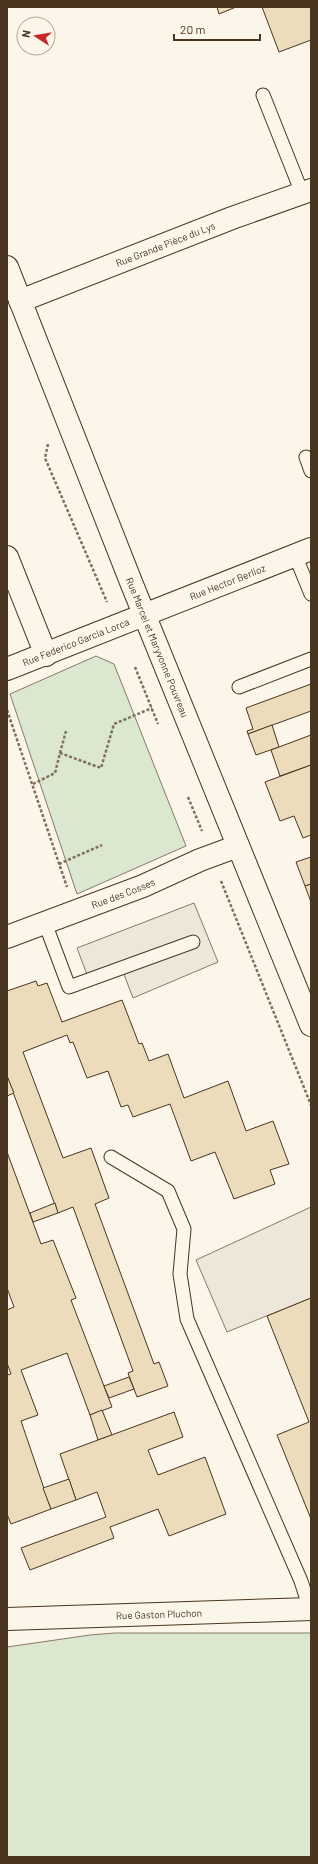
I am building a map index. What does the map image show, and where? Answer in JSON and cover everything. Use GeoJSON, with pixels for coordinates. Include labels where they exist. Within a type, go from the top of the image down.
{"type":"FeatureCollection","features":[{"type":"Feature","properties":{"kind":"street","name":"Rue Grande Pièce du Lys"},"geometry":{"type":"LineString","coordinates":[[20,301],[232,218],[307,191]]}},
{"type":"Feature","properties":{"kind":"street","name":"Rue Marcel et Maryvonne Pouvreau"},"geometry":{"type":"LineString","coordinates":[[7,267],[144,614],[238,846],[310,1017]]}},
{"type":"Feature","properties":{"kind":"street","name":"Rue Hector Berlioz"},"geometry":{"type":"LineString","coordinates":[[144,614],[303,552]]}},
{"type":"Feature","properties":{"kind":"street"},"geometry":{"type":"LineString","coordinates":[[7,557],[46,655]]}},
{"type":"Feature","properties":{"kind":"street","name":"Rue Federico Garcia Lorca"},"geometry":{"type":"LineString","coordinates":[[7,669],[46,655],[144,614]]}},
{"type":"Feature","properties":{"kind":"street","name":"Rue des Cosses"},"geometry":{"type":"LineString","coordinates":[[7,937],[45,923],[74,910],[143,886],[200,860],[212,857],[238,846]]}},
{"type":"Feature","properties":{"kind":"street","name":"Rue Gaston Pluchon"},"geometry":{"type":"LineString","coordinates":[[7,1619],[311,1609]]}},
{"type":"Feature","properties":{"kind":"lane"},"geometry":{"type":"LineString","coordinates":[[263,95],[307,191]]}},
{"type":"Feature","properties":{"kind":"lane"},"geometry":{"type":"LineString","coordinates":[[306,457],[311,471]]}},
{"type":"Feature","properties":{"kind":"lane"},"geometry":{"type":"LineString","coordinates":[[303,552],[311,594]]}},
{"type":"Feature","properties":{"kind":"lane"},"geometry":{"type":"LineString","coordinates":[[239,687],[311,659]]}},
{"type":"Feature","properties":{"kind":"lane"},"geometry":{"type":"LineString","coordinates":[[45,923],[69,988],[193,942]]}},
{"type":"Feature","properties":{"kind":"lane"},"geometry":{"type":"LineString","coordinates":[[110,1156],[168,1191],[184,1229],[180,1274],[187,1319],[301,1581],[311,1609]]}},
{"type":"Feature","properties":{"kind":"path"},"geometry":{"type":"LineString","coordinates":[[50,437],[45,458],[160,727]]}},
{"type":"Feature","properties":{"kind":"path"},"geometry":{"type":"LineString","coordinates":[[60,754],[101,768],[114,724],[178,698]]}},
{"type":"Feature","properties":{"kind":"path"},"geometry":{"type":"LineString","coordinates":[[7,710],[74,910]]}},
{"type":"Feature","properties":{"kind":"path"},"geometry":{"type":"LineString","coordinates":[[33,784],[55,773],[66,731]]}},
{"type":"Feature","properties":{"kind":"path"},"geometry":{"type":"LineString","coordinates":[[186,790],[311,1105]]}},
{"type":"Feature","properties":{"kind":"path"},"geometry":{"type":"LineString","coordinates":[[59,864],[102,845]]}},
{"type":"Feature","properties":{"kind":"green space"},"geometry":{"type":"Polygon","coordinates":[[[96,656],[114,664],[186,846],[77,894],[10,694],[96,656]]]}},
{"type":"Feature","properties":{"kind":"green space"},"geometry":{"type":"Polygon","coordinates":[[[115,1633],[311,1633],[311,1857],[7,1857],[7,1647],[90,1635],[115,1633]]]}},
{"type":"Feature","properties":{"kind":"shaded area"},"geometry":{"type":"Polygon","coordinates":[[[194,903],[218,962],[133,998],[122,969],[89,980],[77,948],[194,903]]]}},
{"type":"Feature","properties":{"kind":"shaded area"},"geometry":{"type":"Polygon","coordinates":[[[311,1207],[311,1298],[227,1332],[196,1260],[311,1207]]]}},
{"type":"Feature","properties":{"kind":"building"},"geometry":{"type":"Polygon","coordinates":[[[217,7],[236,7],[219,14],[217,7]]]}},
{"type":"Feature","properties":{"kind":"building"},"geometry":{"type":"Polygon","coordinates":[[[262,7],[311,7],[311,40],[279,52],[262,7]]]}},
{"type":"Feature","properties":{"kind":"building"},"geometry":{"type":"Polygon","coordinates":[[[311,684],[311,711],[248,734],[247,731],[253,729],[246,708],[311,684]]]}},
{"type":"Feature","properties":{"kind":"building"},"geometry":{"type":"Polygon","coordinates":[[[272,725],[279,747],[256,755],[248,734],[272,725]]]}},
{"type":"Feature","properties":{"kind":"building"},"geometry":{"type":"Polygon","coordinates":[[[311,735],[311,765],[280,776],[271,750],[311,735]]]}},
{"type":"Feature","properties":{"kind":"building"},"geometry":{"type":"Polygon","coordinates":[[[311,765],[311,835],[303,838],[294,816],[280,821],[265,782],[311,765]]]}},
{"type":"Feature","properties":{"kind":"building"},"geometry":{"type":"Polygon","coordinates":[[[311,857],[311,884],[305,886],[296,862],[311,857]]]}},
{"type":"Feature","properties":{"kind":"building"},"geometry":{"type":"Polygon","coordinates":[[[311,884],[311,902],[305,886],[311,884]]]}},
{"type":"Feature","properties":{"kind":"building"},"geometry":{"type":"Polygon","coordinates":[[[36,981],[38,986],[47,983],[62,1022],[122,1000],[139,1044],[142,1043],[149,1061],[168,1054],[184,1098],[228,1081],[246,1131],[273,1121],[289,1164],[270,1170],[275,1184],[234,1199],[215,1152],[191,1161],[170,1104],[133,1117],[128,1105],[121,1107],[108,1071],[87,1078],[73,1042],[70,1043],[67,1035],[23,1052],[63,1158],[91,1148],[109,1198],[95,1204],[154,1364],[159,1362],[168,1386],[137,1397],[128,1373],[133,1371],[73,1207],[58,1213],[7,1076],[7,991],[36,981]]]}},
{"type":"Feature","properties":{"kind":"building"},"geometry":{"type":"Polygon","coordinates":[[[7,1076],[14,1093],[7,1096],[7,1076]]]}},
{"type":"Feature","properties":{"kind":"building"},"geometry":{"type":"Polygon","coordinates":[[[7,1152],[41,1244],[53,1240],[76,1298],[71,1300],[112,1407],[90,1415],[67,1353],[21,1370],[38,1415],[21,1421],[51,1509],[11,1524],[7,1514],[7,1375],[11,1374],[7,1363],[7,1310],[14,1307],[7,1288],[7,1152]]]}},
{"type":"Feature","properties":{"kind":"building"},"geometry":{"type":"Polygon","coordinates":[[[55,1203],[58,1213],[33,1222],[30,1213],[55,1203]]]}},
{"type":"Feature","properties":{"kind":"building"},"geometry":{"type":"Polygon","coordinates":[[[311,1298],[311,1519],[277,1435],[309,1422],[267,1316],[311,1298]]]}},
{"type":"Feature","properties":{"kind":"building"},"geometry":{"type":"Polygon","coordinates":[[[129,1377],[134,1389],[109,1398],[104,1386],[129,1377]]]}},
{"type":"Feature","properties":{"kind":"building"},"geometry":{"type":"Polygon","coordinates":[[[102,1410],[112,1435],[98,1440],[90,1415],[102,1410]]]}},
{"type":"Feature","properties":{"kind":"building"},"geometry":{"type":"Polygon","coordinates":[[[174,1412],[183,1437],[148,1450],[158,1475],[205,1457],[226,1514],[169,1536],[158,1509],[110,1527],[114,1538],[30,1570],[21,1548],[106,1517],[97,1492],[76,1500],[60,1454],[174,1412]]]}},
{"type":"Feature","properties":{"kind":"building"},"geometry":{"type":"Polygon","coordinates":[[[69,1479],[76,1500],[51,1509],[43,1488],[69,1479]]]}}]}
